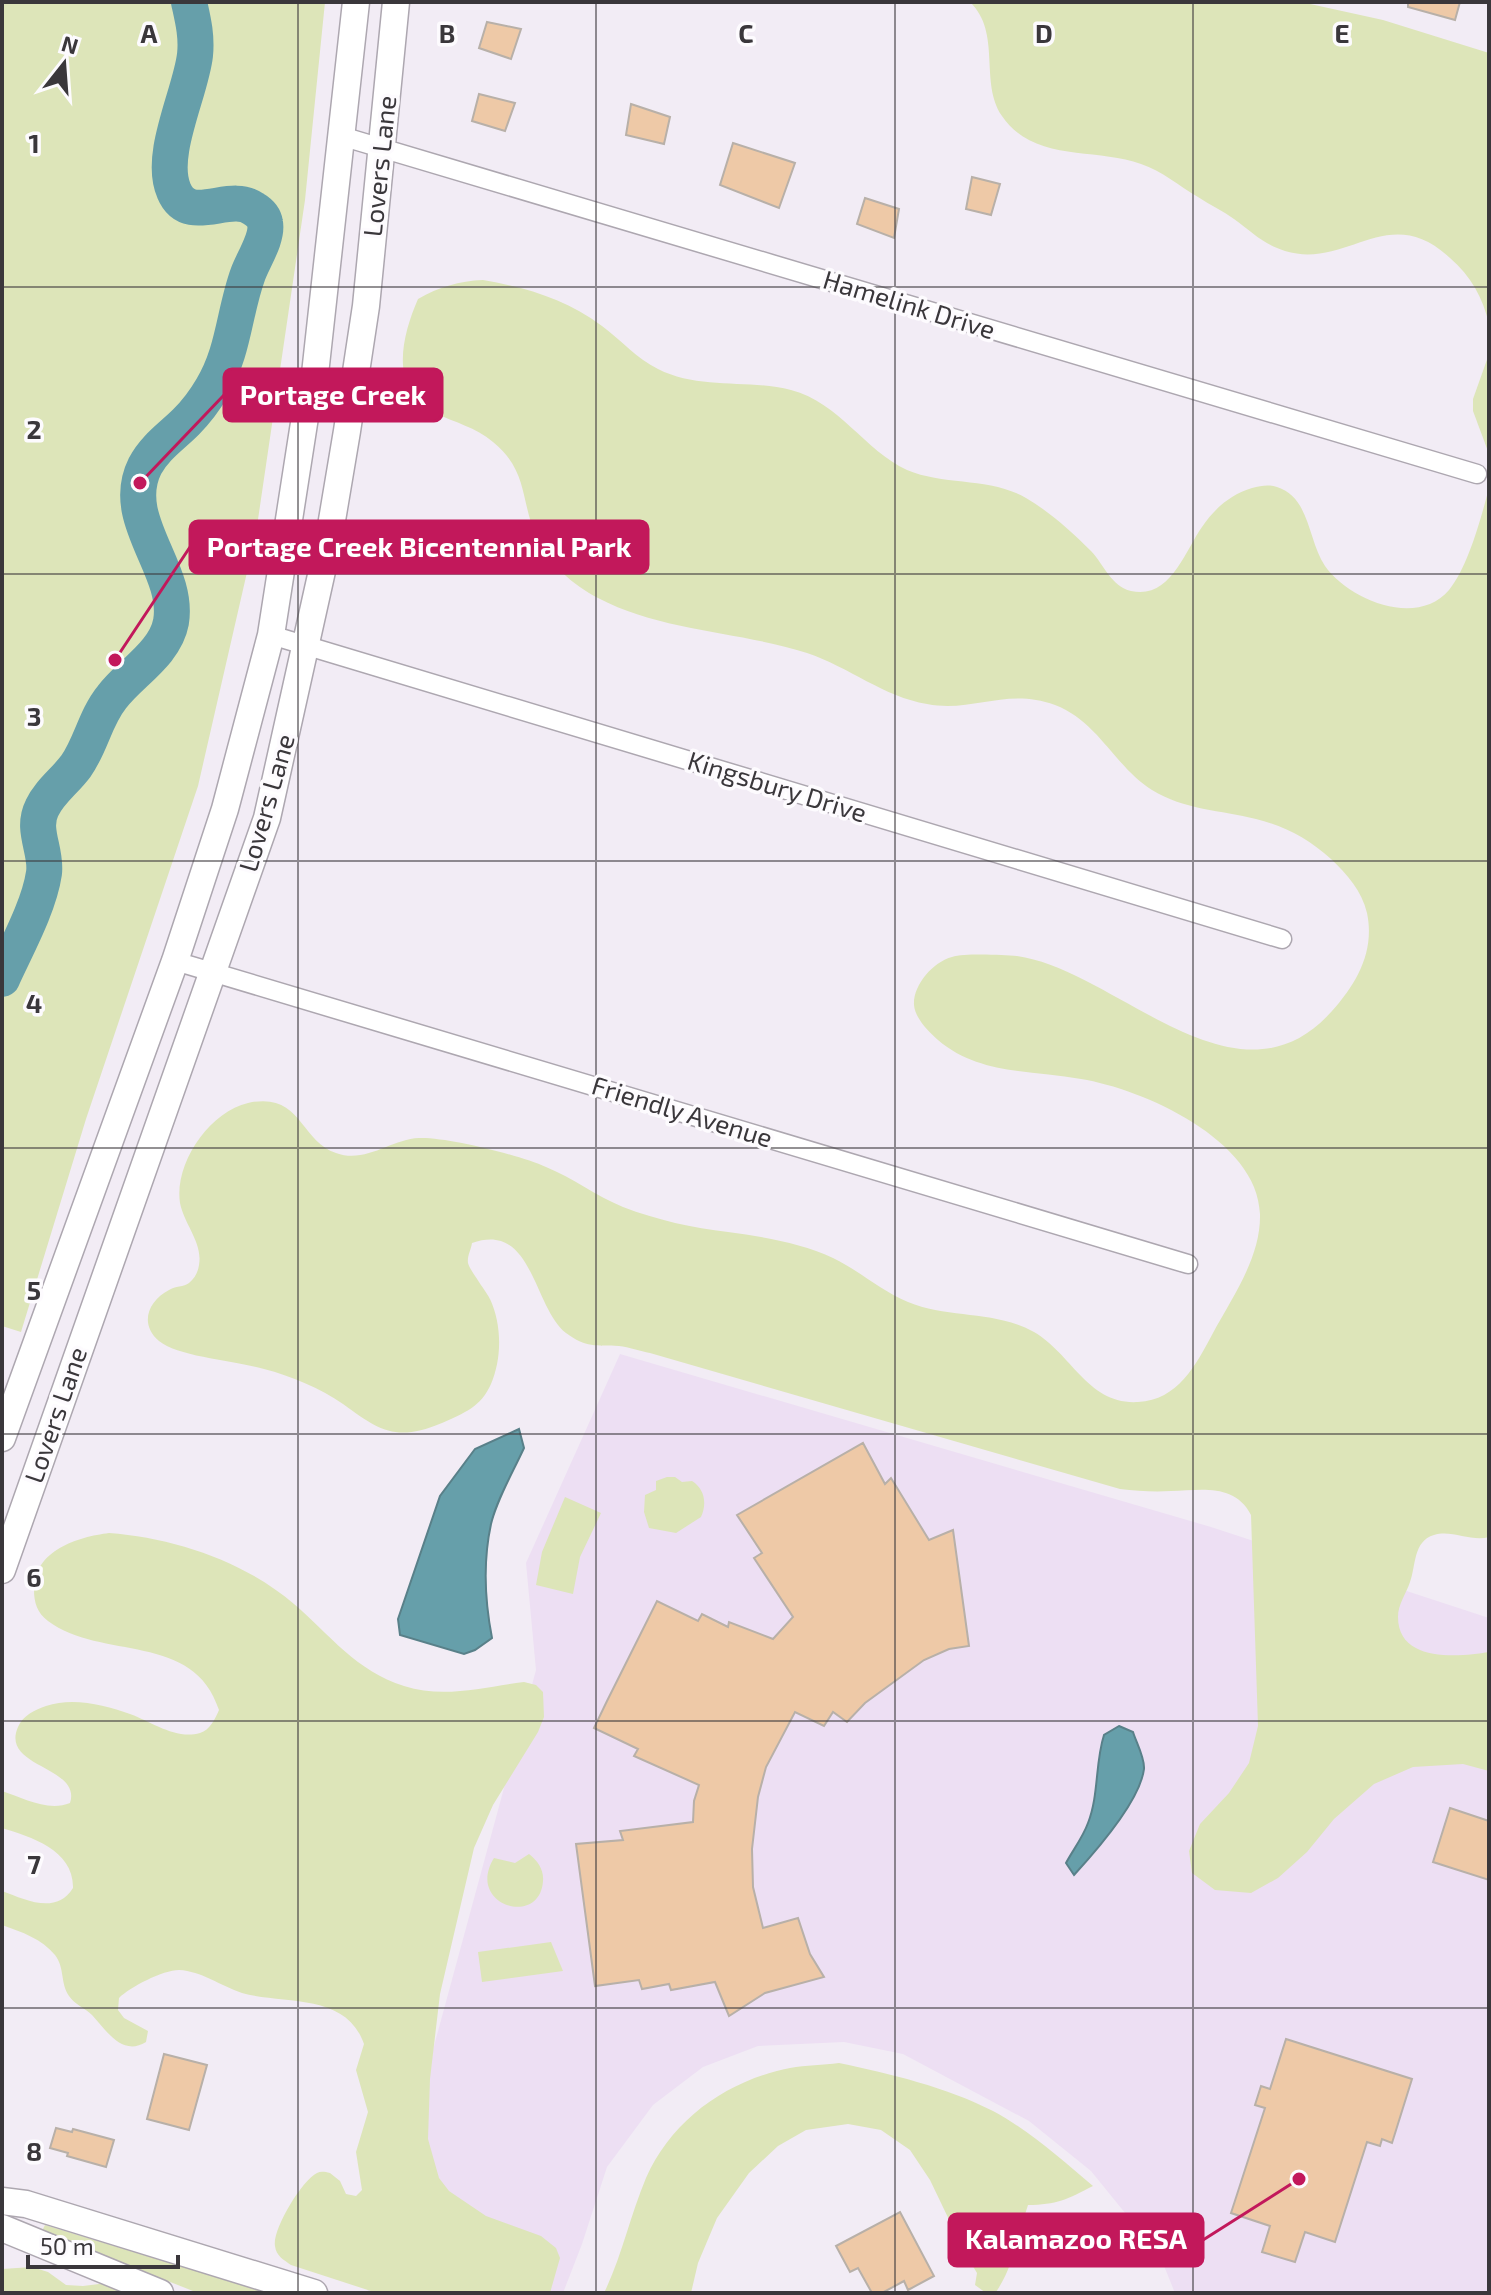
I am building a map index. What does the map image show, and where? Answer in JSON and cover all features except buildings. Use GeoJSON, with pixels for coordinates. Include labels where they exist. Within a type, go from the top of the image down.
{"type":"FeatureCollection","features":[{"type":"Feature","properties":{"kind":"street","name":"Lovers Lane"},"geometry":{"type":"LineString","coordinates":[[2,1438],[175,961],[225,809],[271,635],[307,404],[314,383],[356,2]]}},
{"type":"Feature","properties":{"kind":"street","name":"Lovers Lane"},"geometry":{"type":"LineString","coordinates":[[2,1570],[267,818],[307,646],[350,415],[366,306],[396,2]]}},
{"type":"Feature","properties":{"kind":"street","name":"Hamelink Drive"},"geometry":{"type":"LineString","coordinates":[[341,136],[1477,474]]}},
{"type":"Feature","properties":{"kind":"street","name":"Kingsbury Drive"},"geometry":{"type":"LineString","coordinates":[[271,635],[1282,939]]}},
{"type":"Feature","properties":{"kind":"street","name":"Friendly Avenue"},"geometry":{"type":"LineString","coordinates":[[175,961],[1188,1264]]}},
{"type":"Feature","properties":{"kind":"street"},"geometry":{"type":"LineString","coordinates":[[2,2201],[26,2204],[314,2293]]}},
{"type":"Feature","properties":{"kind":"street"},"geometry":{"type":"LineString","coordinates":[[2,2228],[160,2293]]}},
{"type":"Feature","properties":{"kind":"shaded area"},"geometry":{"type":"Polygon","coordinates":[[[620,1354],[1211,1527],[1489,1618],[1489,2293],[1175,2293],[1160,2256],[1091,2171],[1029,2121],[903,2054],[844,2042],[758,2046],[703,2067],[653,2105],[607,2167],[563,2293],[367,2293],[536,1670],[526,1563],[620,1354]]]}},
{"type":"Feature","properties":{"kind":"green space"},"geometry":{"type":"Polygon","coordinates":[[[2,2],[325,2],[305,200],[256,533],[198,786],[86,1119],[21,1332],[2,1326],[2,2]]]}},
{"type":"Feature","properties":{"kind":"green space"},"geometry":{"type":"Polygon","coordinates":[[[970,2],[1301,2],[1383,20],[1489,53],[1489,324],[1480,296],[1470,280],[1450,258],[1428,242],[1407,235],[1387,235],[1329,252],[1308,254],[1285,251],[1264,241],[1230,216],[1149,167],[1031,141],[1015,131],[995,103],[985,28],[980,14],[970,2]]]}},
{"type":"Feature","properties":{"kind":"green space"},"geometry":{"type":"Polygon","coordinates":[[[483,280],[560,302],[602,326],[643,360],[674,375],[690,380],[775,387],[808,396],[907,470],[1012,491],[1044,510],[1068,530],[1091,551],[1118,585],[1131,591],[1145,592],[1166,581],[1207,520],[1224,503],[1244,491],[1271,486],[1288,492],[1296,500],[1319,556],[1336,578],[1366,599],[1402,608],[1420,607],[1435,601],[1456,580],[1473,542],[1489,488],[1489,1537],[1441,1534],[1427,1538],[1416,1555],[1398,1617],[1401,1632],[1408,1643],[1419,1650],[1447,1655],[1489,1652],[1489,1771],[1463,1764],[1413,1767],[1374,1784],[1334,1819],[1307,1852],[1278,1878],[1251,1893],[1215,1890],[1192,1873],[1189,1851],[1200,1824],[1229,1793],[1249,1763],[1258,1726],[1251,1515],[1244,1505],[1227,1493],[1120,1489],[650,1353],[585,1343],[566,1333],[555,1321],[520,1255],[508,1244],[492,1239],[472,1243],[468,1263],[490,1299],[497,1320],[499,1342],[495,1374],[487,1392],[477,1404],[458,1416],[426,1429],[389,1431],[295,1379],[253,1366],[180,1351],[159,1341],[153,1334],[148,1320],[151,1306],[169,1290],[189,1283],[199,1268],[196,1241],[180,1203],[183,1172],[189,1157],[197,1142],[220,1117],[248,1103],[266,1101],[290,1110],[324,1147],[347,1156],[368,1153],[409,1139],[432,1138],[465,1144],[534,1162],[613,1203],[649,1216],[808,1248],[843,1263],[908,1302],[1019,1325],[1047,1341],[1093,1387],[1106,1395],[1121,1401],[1152,1400],[1175,1388],[1184,1379],[1207,1345],[1244,1276],[1259,1230],[1260,1214],[1254,1187],[1240,1163],[1219,1141],[1193,1122],[1164,1107],[1106,1085],[988,1065],[954,1051],[934,1036],[919,1019],[914,1005],[917,990],[931,969],[952,957],[1017,956],[1055,967],[1176,1029],[1217,1044],[1257,1050],[1295,1040],[1332,1011],[1362,966],[1369,927],[1362,897],[1348,877],[1323,852],[1277,825],[1190,806],[1164,797],[1127,769],[1083,722],[1055,705],[1037,700],[1005,699],[944,706],[911,700],[807,653],[675,625],[623,609],[598,598],[571,580],[548,557],[537,538],[518,476],[505,453],[479,433],[420,403],[405,378],[404,346],[418,299],[449,285],[483,280]]]}},
{"type":"Feature","properties":{"kind":"green space"},"geometry":{"type":"Polygon","coordinates":[[[1489,354],[1489,454],[1473,411],[1473,399],[1489,354]]]}},
{"type":"Feature","properties":{"kind":"green space"},"geometry":{"type":"Polygon","coordinates":[[[675,1477],[682,1482],[692,1481],[704,1497],[701,1517],[676,1533],[649,1528],[644,1512],[645,1495],[656,1490],[656,1481],[675,1477]]]}},
{"type":"Feature","properties":{"kind":"green space"},"geometry":{"type":"Polygon","coordinates":[[[565,1497],[601,1513],[580,1557],[573,1594],[536,1585],[542,1552],[565,1497]]]}},
{"type":"Feature","properties":{"kind":"green space"},"geometry":{"type":"Polygon","coordinates":[[[109,1533],[183,1546],[253,1575],[294,1604],[358,1662],[404,1686],[449,1692],[524,1682],[536,1685],[543,1692],[544,1717],[538,1732],[493,1805],[474,1848],[440,1994],[430,2079],[428,2139],[439,2178],[449,2191],[486,2216],[541,2236],[556,2248],[560,2258],[550,2293],[377,2293],[291,2265],[277,2252],[275,2239],[289,2206],[311,2177],[320,2172],[330,2173],[340,2181],[346,2194],[356,2196],[362,2190],[356,2152],[368,2112],[356,2070],[364,2044],[355,2027],[329,2008],[242,1993],[203,1976],[179,1970],[147,1980],[119,1998],[118,2010],[124,2018],[148,2031],[146,2042],[137,2046],[122,2044],[71,1999],[64,1986],[58,1960],[50,1949],[2,1925],[2,1891],[31,1901],[49,1903],[66,1896],[73,1888],[71,1875],[59,1855],[37,1841],[2,1828],[2,1791],[44,1805],[70,1803],[70,1791],[64,1781],[20,1751],[16,1741],[23,1719],[56,1703],[89,1703],[130,1714],[173,1732],[191,1735],[207,1729],[219,1710],[207,1685],[189,1668],[168,1658],[70,1633],[48,1621],[39,1611],[34,1594],[41,1565],[50,1555],[72,1542],[109,1533]]]}},
{"type":"Feature","properties":{"kind":"green space"},"geometry":{"type":"Polygon","coordinates":[[[529,1854],[542,1873],[539,1895],[530,1904],[519,1907],[506,1905],[489,1888],[488,1874],[494,1858],[515,1863],[529,1854]]]}},
{"type":"Feature","properties":{"kind":"green space"},"geometry":{"type":"Polygon","coordinates":[[[551,1942],[563,1971],[482,1982],[478,1952],[551,1942]]]}},
{"type":"Feature","properties":{"kind":"green space"},"geometry":{"type":"Polygon","coordinates":[[[839,2063],[937,2088],[975,2102],[1032,2136],[1093,2186],[1062,2200],[1028,2205],[1007,2272],[996,2292],[986,2293],[975,2285],[977,2273],[930,2180],[910,2150],[881,2130],[848,2124],[806,2130],[778,2146],[749,2173],[717,2218],[698,2263],[691,2293],[604,2293],[646,2178],[657,2157],[687,2120],[704,2105],[745,2082],[790,2068],[839,2063]]]}},
{"type":"Feature","properties":{"kind":"green space"},"geometry":{"type":"Polygon","coordinates":[[[45,2225],[269,2293],[198,2293],[42,2231],[45,2225]]]}},
{"type":"Feature","properties":{"kind":"green space"},"geometry":{"type":"Polygon","coordinates":[[[32,2267],[48,2272],[66,2285],[107,2283],[131,2293],[2,2293],[2,2269],[32,2267]]]}},
{"type":"Feature","properties":{"kind":"water"},"geometry":{"type":"Polygon","coordinates":[[[519,1429],[524,1448],[497,1505],[488,1538],[486,1581],[492,1638],[464,1654],[400,1635],[398,1619],[440,1496],[475,1449],[519,1429]]]}},
{"type":"Feature","properties":{"kind":"water"},"geometry":{"type":"Polygon","coordinates":[[[1119,1726],[1133,1732],[1144,1765],[1141,1782],[1116,1825],[1074,1875],[1066,1863],[1091,1812],[1104,1735],[1119,1726]]]}},
{"type":"Feature","properties":{"kind":"waterway"},"geometry":{"type":"LineString","coordinates":[[2,979],[41,886],[44,865],[38,824],[42,808],[81,758],[112,697],[162,644],[171,622],[167,583],[144,525],[139,506],[139,486],[149,459],[197,410],[219,374],[243,288],[264,235],[264,221],[254,209],[233,204],[200,208],[189,206],[174,191],[170,160],[195,55],[189,2]]}},
{"type":"Feature","properties":{"kind":"place","name":"Portage Creek"},"geometry":{"type":"Point","coordinates":[140,483]}},
{"type":"Feature","properties":{"kind":"place","name":"Portage Creek Bicentennial Park"},"geometry":{"type":"Point","coordinates":[115,660]}},
{"type":"Feature","properties":{"kind":"place","name":"Kalamazoo RESA"},"geometry":{"type":"Point","coordinates":[1299,2179]}}]}
